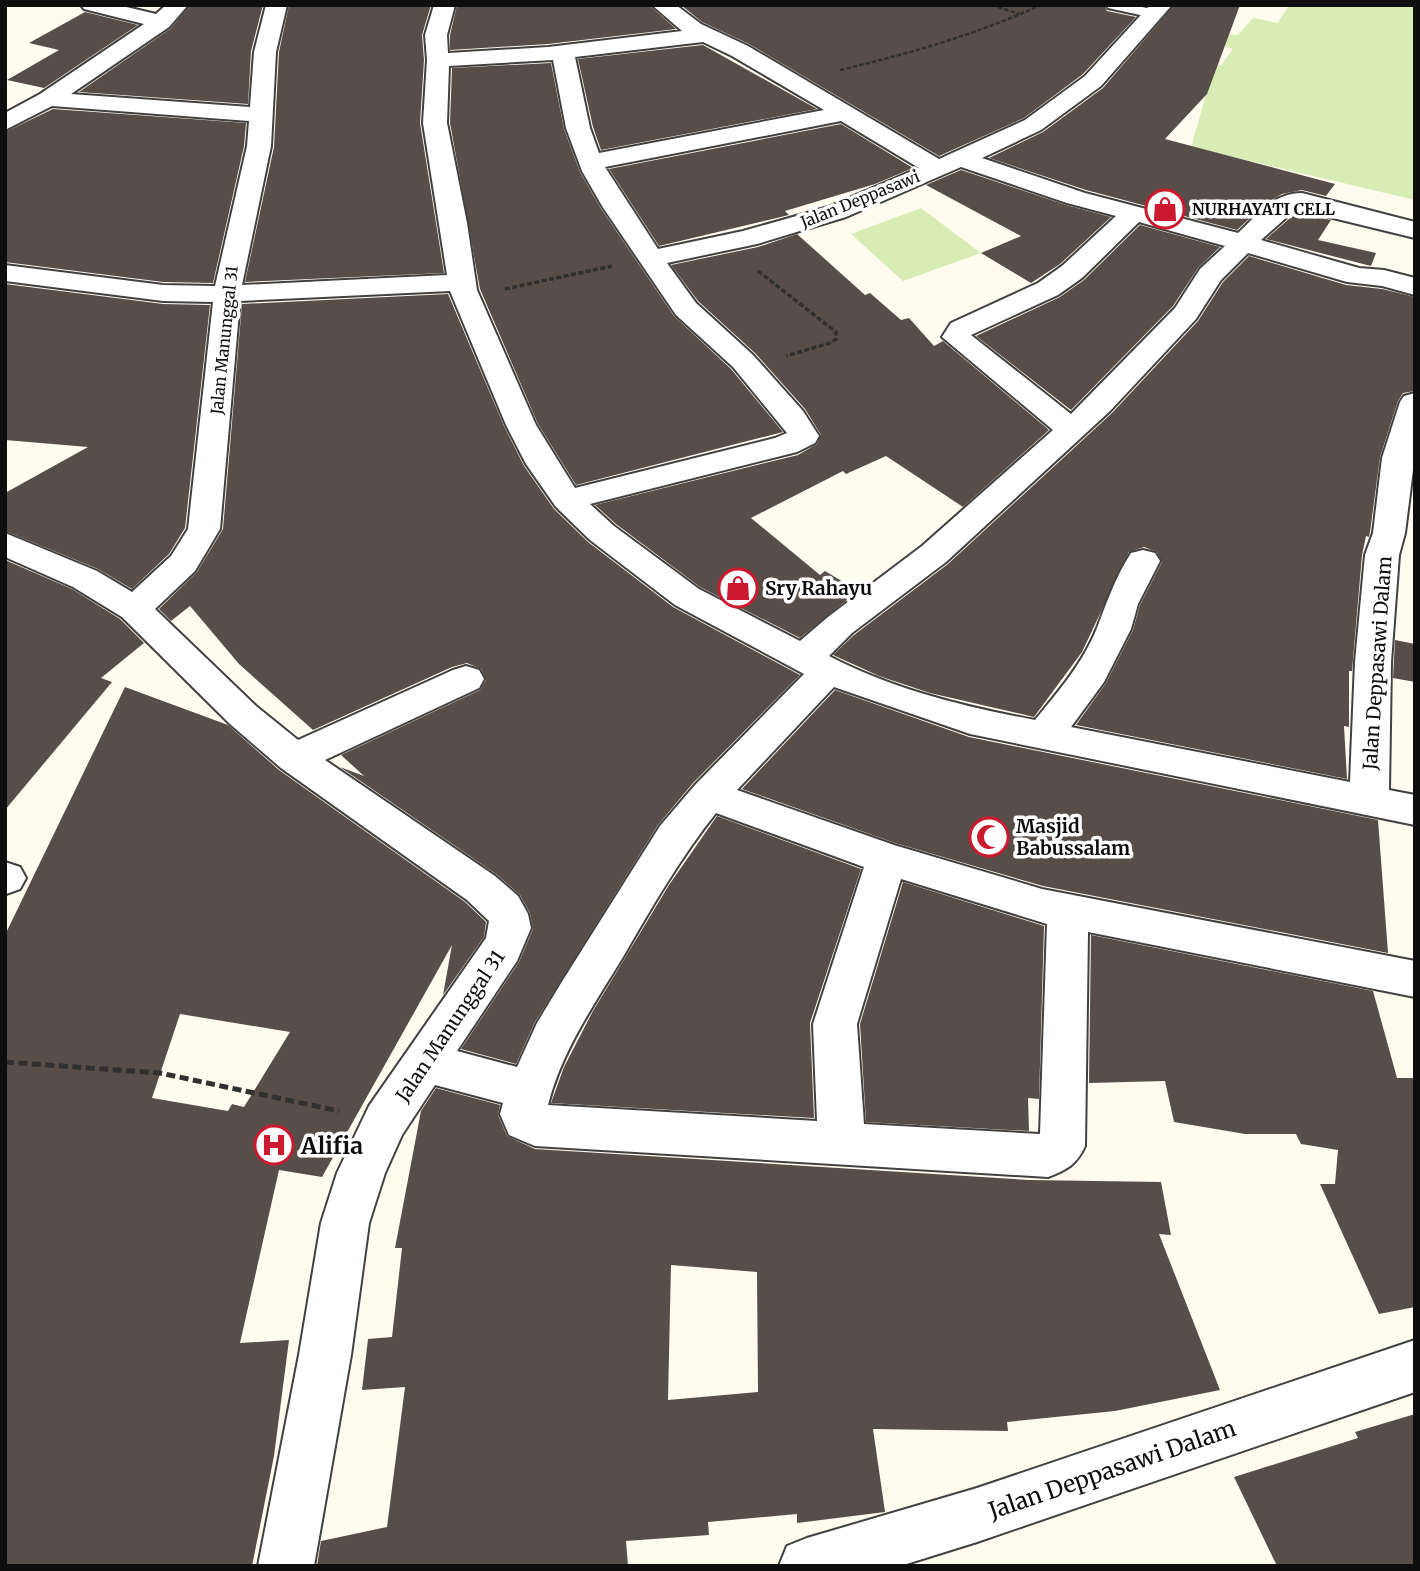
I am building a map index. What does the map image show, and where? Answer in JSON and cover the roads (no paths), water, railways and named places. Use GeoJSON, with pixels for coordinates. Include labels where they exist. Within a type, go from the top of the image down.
{"type":"FeatureCollection","features":[{"type":"Feature","properties":{"kind":"street"},"geometry":{"type":"LineString","coordinates":[[91,5],[161,22]]}},
{"type":"Feature","properties":{"kind":"street"},"geometry":{"type":"LineString","coordinates":[[10,116],[48,99],[161,22],[178,5]]}},
{"type":"Feature","properties":{"kind":"street","name":"Jalan Manunggal 31"},"geometry":{"type":"LineString","coordinates":[[134,609],[180,567],[196,548],[204,529],[226,294],[259,146],[265,52],[277,5]]}},
{"type":"Feature","properties":{"kind":"street"},"geometry":{"type":"LineString","coordinates":[[445,5],[436,35],[438,61],[435,123],[454,223],[463,289],[521,425],[552,481],[567,500],[602,533],[687,597],[815,665],[887,694],[970,721],[1415,810]]}},
{"type":"Feature","properties":{"kind":"street"},"geometry":{"type":"LineString","coordinates":[[662,5],[704,35],[732,47],[847,113],[948,163],[1357,276],[1384,278],[1415,287]]}},
{"type":"Feature","properties":{"kind":"street","name":"Jalan Deppasawi"},"geometry":{"type":"LineString","coordinates":[[651,258],[725,243],[836,212],[1032,125],[1067,102],[1116,58],[1158,10]]}},
{"type":"Feature","properties":{"kind":"street"},"geometry":{"type":"LineString","coordinates":[[438,61],[563,52],[704,35]]}},
{"type":"Feature","properties":{"kind":"street"},"geometry":{"type":"LineString","coordinates":[[563,52],[578,128],[590,162],[615,206],[685,309],[748,366],[802,430],[804,436],[801,440],[567,500]]}},
{"type":"Feature","properties":{"kind":"street"},"geometry":{"type":"LineString","coordinates":[[48,99],[263,115]]}},
{"type":"Feature","properties":{"kind":"street"},"geometry":{"type":"LineString","coordinates":[[590,162],[847,113]]}},
{"type":"Feature","properties":{"kind":"street"},"geometry":{"type":"LineString","coordinates":[[1068,912],[1064,1008],[1064,1131],[1062,1146],[1048,1156],[535,1125],[525,1120],[523,1114],[529,1090],[553,1037],[674,837],[815,665],[840,625],[934,554],[1072,430],[1186,313],[1210,275],[1281,206],[1291,201],[1302,201],[1415,230]]}},
{"type":"Feature","properties":{"kind":"street"},"geometry":{"type":"LineString","coordinates":[[1072,430],[956,337],[961,329],[1048,289],[1072,272],[1133,214]]}},
{"type":"Feature","properties":{"kind":"street"},"geometry":{"type":"LineString","coordinates":[[5,273],[152,292],[226,294],[463,289]]}},
{"type":"Feature","properties":{"kind":"street","name":"Jalan Deppasawi Dalam"},"geometry":{"type":"LineString","coordinates":[[1369,802],[1373,662],[1382,555],[1389,533],[1398,458],[1415,402]]}},
{"type":"Feature","properties":{"kind":"street","name":"Jalan Manunggal 31"},"geometry":{"type":"LineString","coordinates":[[5,544],[85,579],[134,609],[243,715],[294,758],[481,888],[508,912],[512,920],[512,930],[502,949],[427,1063],[385,1121],[361,1173],[345,1223],[326,1355],[286,1566]]}},
{"type":"Feature","properties":{"kind":"street"},"geometry":{"type":"LineString","coordinates":[[1044,736],[1086,682],[1114,629],[1121,604],[1143,561]]}},
{"type":"Feature","properties":{"kind":"street"},"geometry":{"type":"LineString","coordinates":[[294,758],[467,679]]}},
{"type":"Feature","properties":{"kind":"street"},"geometry":{"type":"LineString","coordinates":[[709,795],[887,859],[1004,896],[1068,912],[1415,979]]}},
{"type":"Feature","properties":{"kind":"street"},"geometry":{"type":"LineString","coordinates":[[842,1144],[835,1024],[887,859]]}},
{"type":"Feature","properties":{"kind":"street"},"geometry":{"type":"LineString","coordinates":[[427,1063],[529,1090]]}},
{"type":"Feature","properties":{"kind":"street","name":"Jalan Deppasawi Dalam"},"geometry":{"type":"LineString","coordinates":[[807,1566],[977,1516],[1415,1366]]}},
{"type":"Feature","properties":{"kind":"lane"},"geometry":{"type":"LineString","coordinates":[[1113,5],[1158,10]]}},
{"type":"Feature","properties":{"kind":"place","name":"NURHAYATI CELL"},"geometry":{"type":"Point","coordinates":[1165,209]}},
{"type":"Feature","properties":{"kind":"place","name":"Sry Rahayu"},"geometry":{"type":"Point","coordinates":[738,588]}},
{"type":"Feature","properties":{"kind":"place","name":"Masjid Babussalam"},"geometry":{"type":"Point","coordinates":[989,837]}},
{"type":"Feature","properties":{"kind":"place","name":"Alifia"},"geometry":{"type":"Point","coordinates":[274,1145]}}]}
